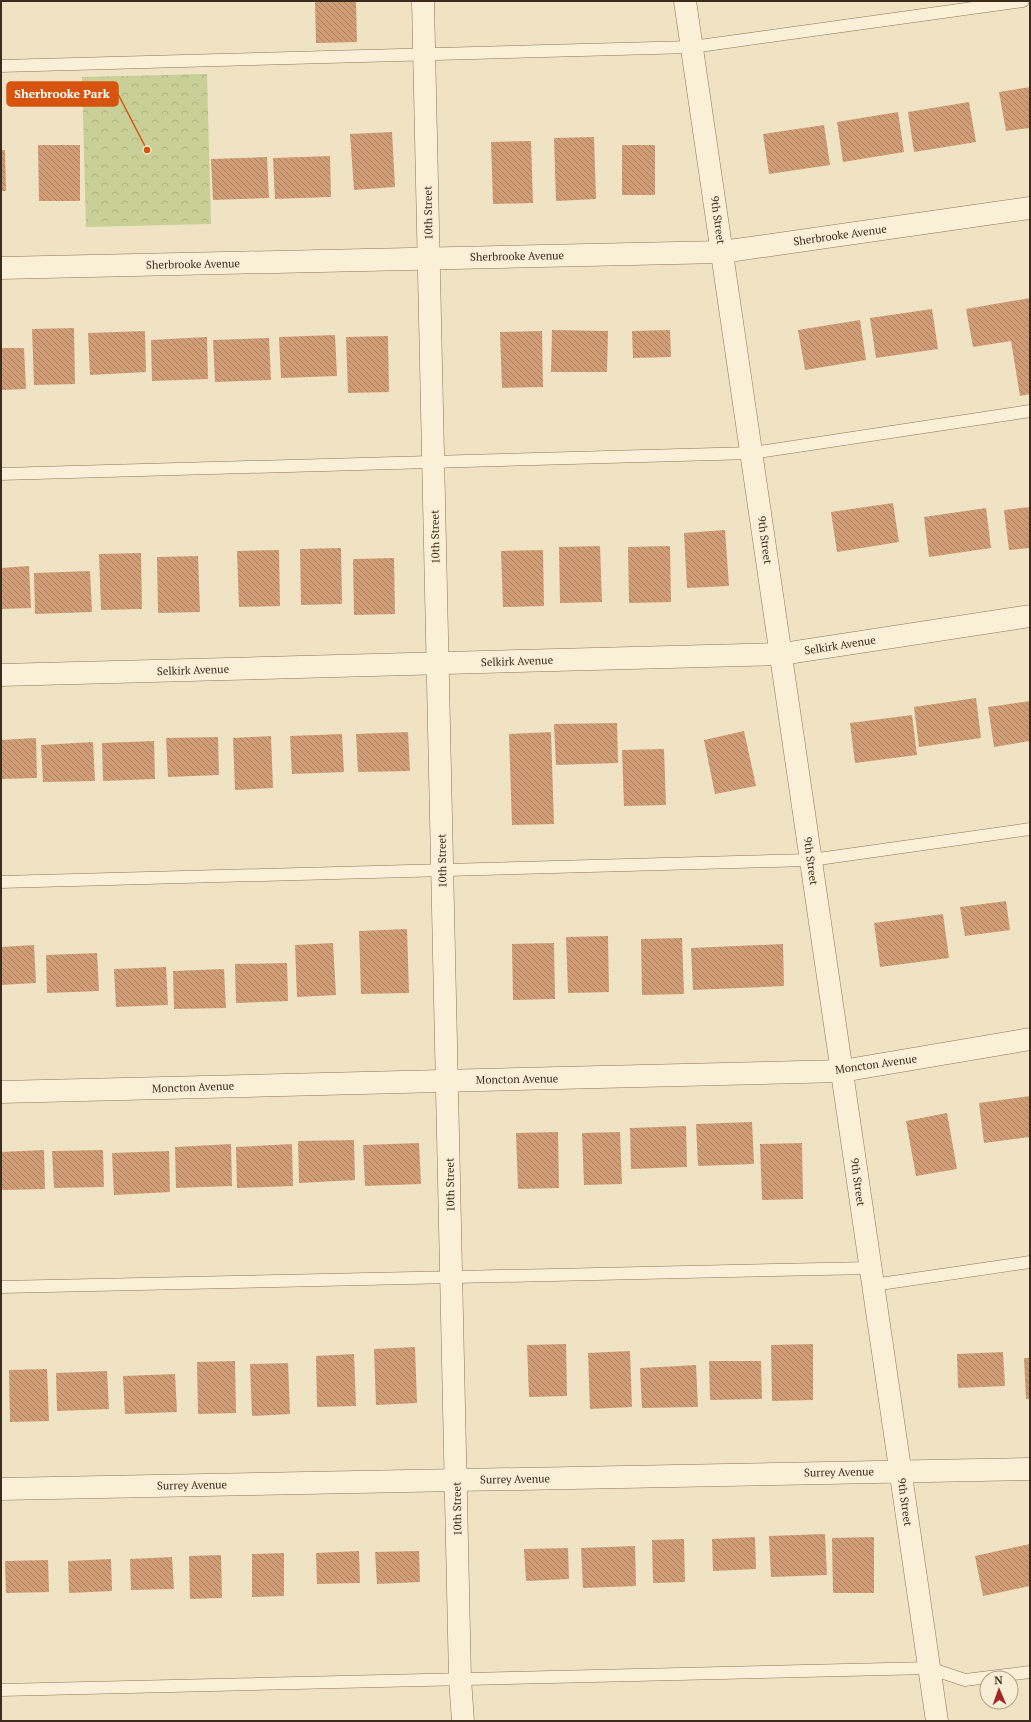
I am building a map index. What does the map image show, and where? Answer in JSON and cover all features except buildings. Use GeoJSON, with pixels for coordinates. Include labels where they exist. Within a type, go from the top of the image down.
{"type":"FeatureCollection","features":[{"type":"Feature","properties":{"kind":"street","name":"10th Street"},"geometry":{"type":"LineString","coordinates":[[423,1],[430,258],[460,1679],[464,1721]]}},
{"type":"Feature","properties":{"kind":"street","name":"9th Street"},"geometry":{"type":"LineString","coordinates":[[685,1],[782,654],[937,1721]]}},
{"type":"Feature","properties":{"kind":"street","name":"Sherbrooke Avenue"},"geometry":{"type":"LineString","coordinates":[[1,268],[722,252],[1030,208]]}},
{"type":"Feature","properties":{"kind":"street","name":"Selkirk Avenue"},"geometry":{"type":"LineString","coordinates":[[1,675],[782,654],[1030,616]]}},
{"type":"Feature","properties":{"kind":"street","name":"Moncton Avenue"},"geometry":{"type":"LineString","coordinates":[[1,1092],[842,1071],[1030,1039]]}},
{"type":"Feature","properties":{"kind":"street","name":"Surrey Avenue"},"geometry":{"type":"LineString","coordinates":[[1,1489],[1030,1469]]}},
{"type":"Feature","properties":{"kind":"lane"},"geometry":{"type":"LineString","coordinates":[[1,66],[424,56],[692,47],[1023,1]]}},
{"type":"Feature","properties":{"kind":"lane"},"geometry":{"type":"LineString","coordinates":[[1,474],[752,453],[1030,411]]}},
{"type":"Feature","properties":{"kind":"lane"},"geometry":{"type":"LineString","coordinates":[[1,882],[811,860],[1030,829]]}},
{"type":"Feature","properties":{"kind":"lane"},"geometry":{"type":"LineString","coordinates":[[1,1287],[452,1277],[872,1276],[1030,1262]]}},
{"type":"Feature","properties":{"kind":"lane"},"geometry":{"type":"LineString","coordinates":[[1,1690],[929,1668],[965,1680],[1030,1672]]}},
{"type":"Feature","properties":{"kind":"green space"},"geometry":{"type":"Polygon","coordinates":[[[207,74],[211,224],[86,227],[82,77],[207,74]]]}},
{"type":"Feature","properties":{"kind":"place","name":"Sherbrooke Park"},"geometry":{"type":"Point","coordinates":[147,150]}}]}
